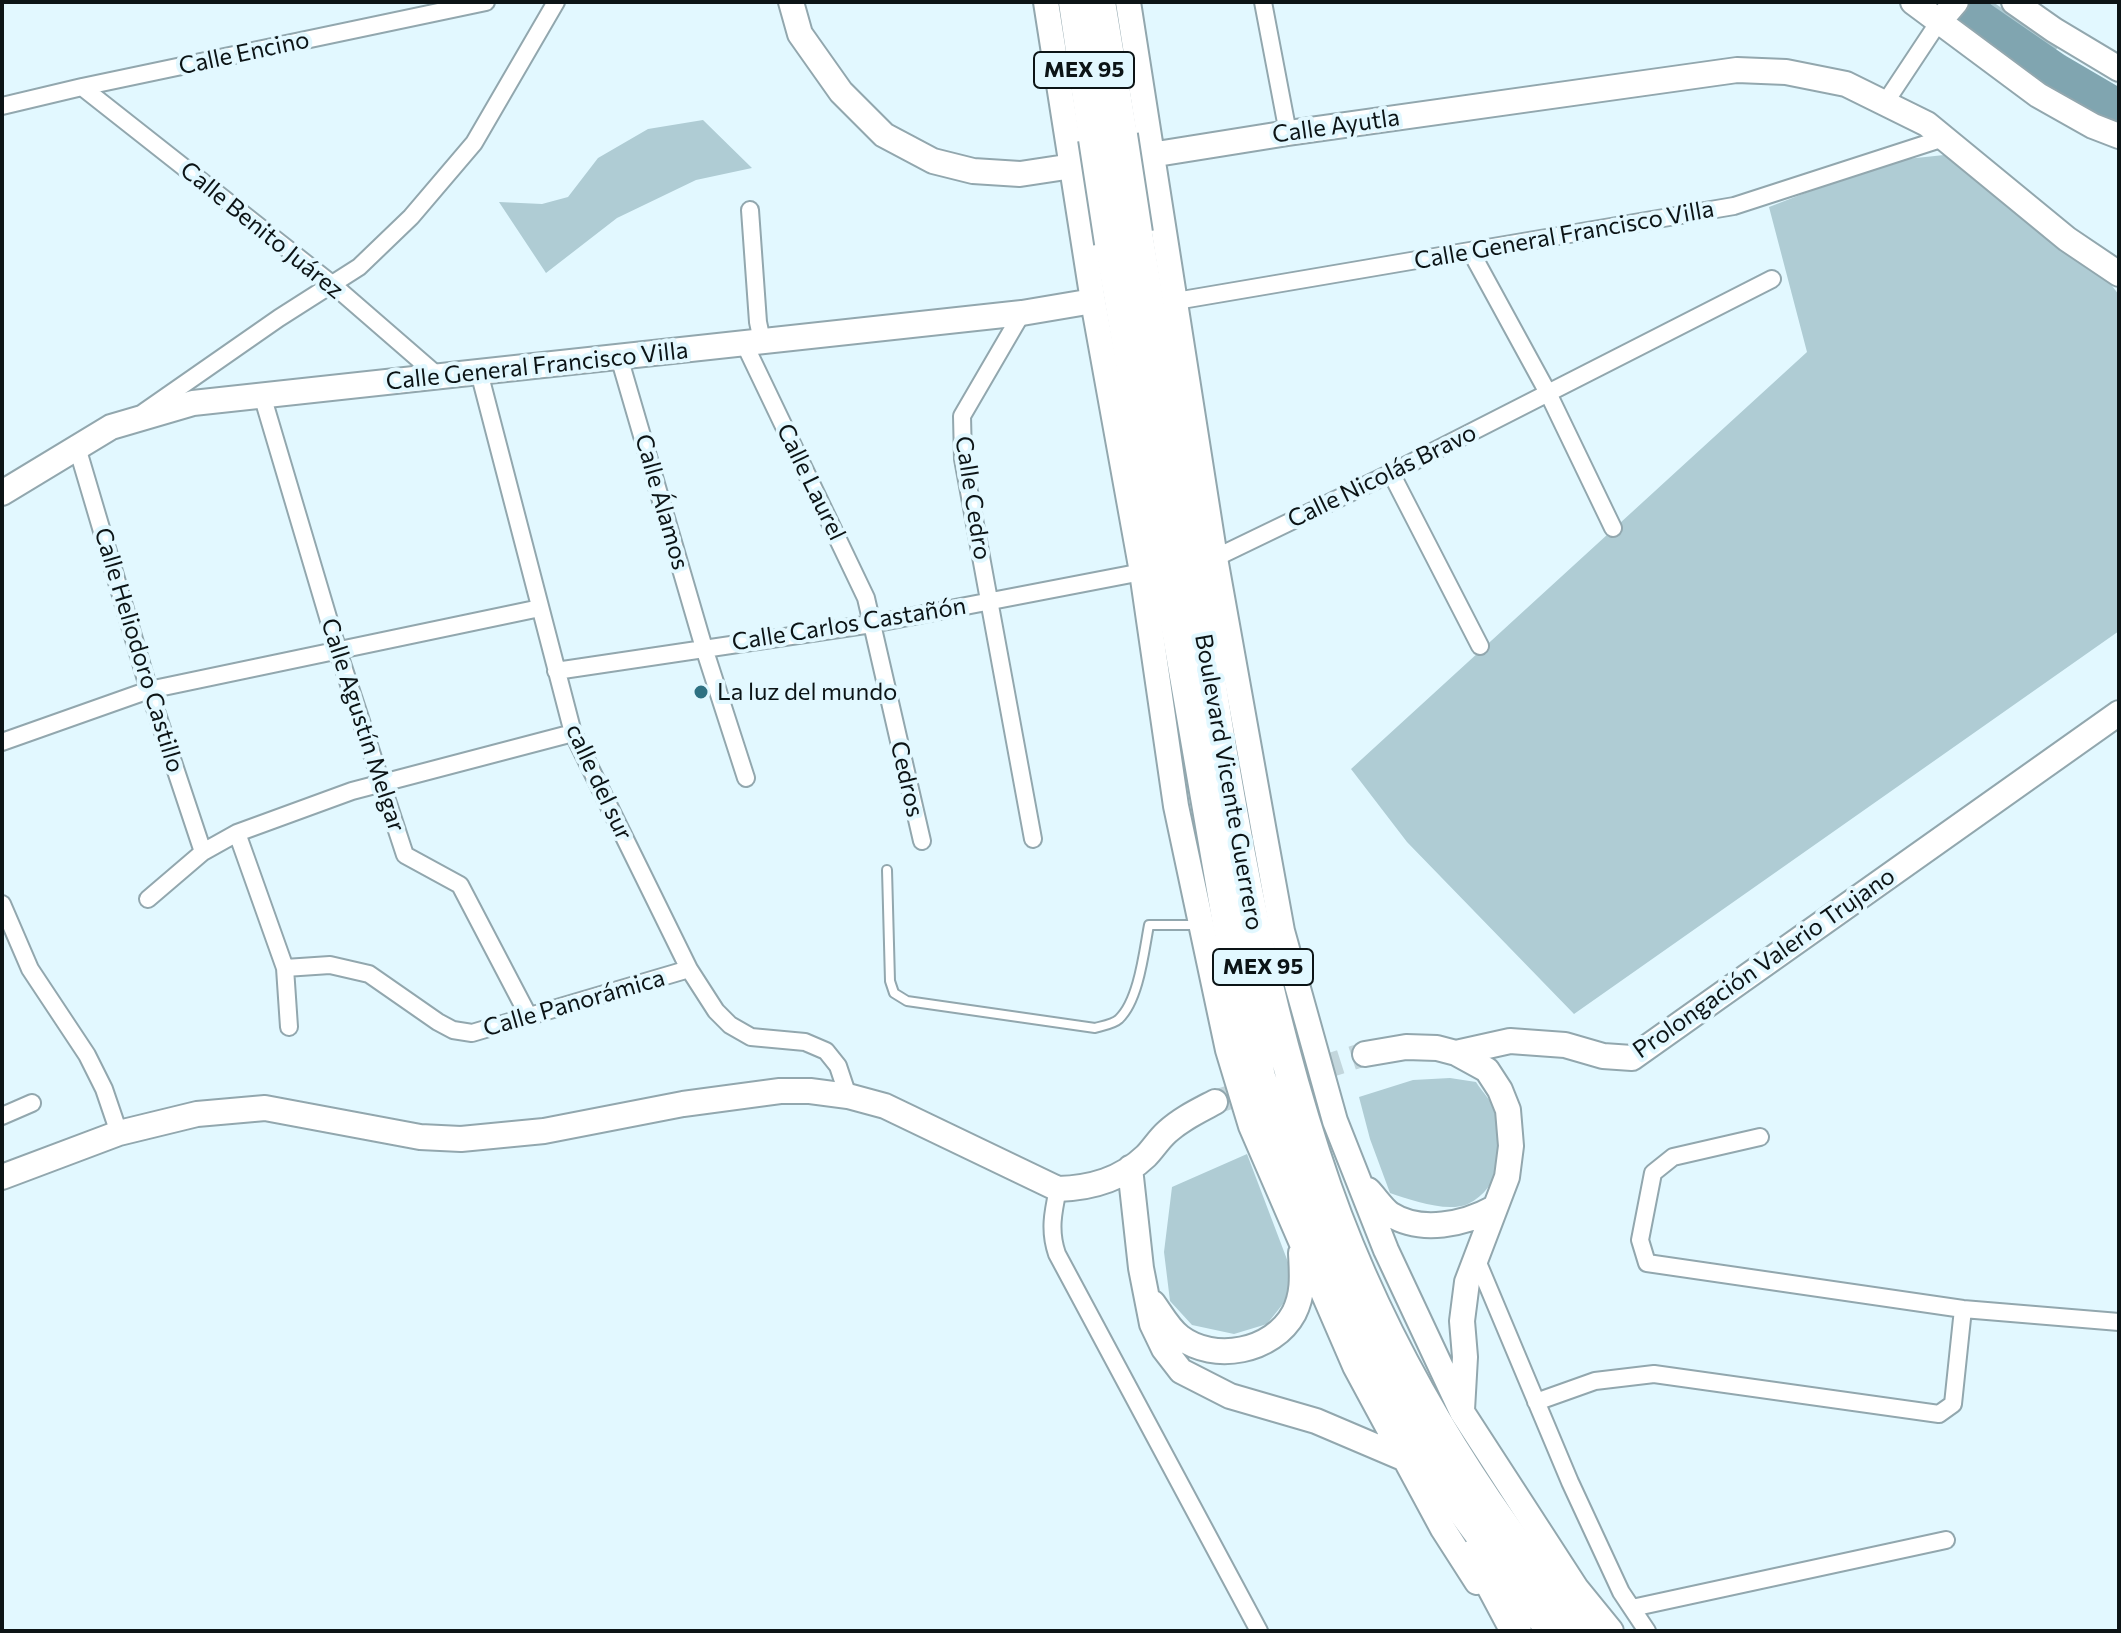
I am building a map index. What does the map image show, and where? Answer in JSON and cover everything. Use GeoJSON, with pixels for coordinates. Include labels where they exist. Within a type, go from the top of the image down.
{"type":"FeatureCollection","features":[{"type":"Feature","properties":{"kind":"highway","name":"Boulevard Vicente Guerrero"},"geometry":{"type":"LineString","coordinates":[[1074,2],[1108,137],[1228,924],[1260,1077],[1348,1314],[1416,1461],[1552,1631]]}},
{"type":"Feature","properties":{"kind":"highway","name":"Boulevard Vicente Guerrero"},"geometry":{"type":"LineString","coordinates":[[1100,2],[1108,137]]}},
{"type":"Feature","properties":{"kind":"highway","name":"Boulevard Vicente Guerrero"},"geometry":{"type":"LineString","coordinates":[[1124,238],[1189,549],[1217,739],[1252,923],[1285,1054],[1327,1188],[1374,1301],[1442,1434],[1533,1569],[1585,1631]]}},
{"type":"Feature","properties":{"kind":"highway"},"geometry":{"type":"LineString","coordinates":[[1416,1461],[1514,1631]]}},
{"type":"Feature","properties":{"kind":"main road","name":"Calle Ayutla"},"geometry":{"type":"LineString","coordinates":[[791,2],[800,34],[841,92],[884,135],[933,161],[973,171],[1020,174],[1737,70],[1786,72],[1846,84],[1927,124],[2067,239],[2116,266]]}},
{"type":"Feature","properties":{"kind":"main road","name":"Boulevard Vicente Guerrero"},"geometry":{"type":"LineString","coordinates":[[1046,2],[1093,301],[1142,572],[1176,806],[1228,1050],[1247,1114],[1355,1366],[1416,1461]]}},
{"type":"Feature","properties":{"kind":"main road","name":"Boulevard Vicente Guerrero"},"geometry":{"type":"LineString","coordinates":[[1128,2],[1215,558],[1282,931],[1335,1121],[1386,1250],[1462,1412],[1576,1588],[1611,1631]]}},
{"type":"Feature","properties":{"kind":"main road"},"geometry":{"type":"LineString","coordinates":[[1913,2],[1946,13],[1971,44],[2038,95],[2093,126],[2119,136]]}},
{"type":"Feature","properties":{"kind":"main road"},"geometry":{"type":"LineString","coordinates":[[2014,2],[2119,69]]}},
{"type":"Feature","properties":{"kind":"main road","name":"Calle General Francisco Villa"},"geometry":{"type":"LineString","coordinates":[[2,493],[111,427],[193,403],[1022,313],[1093,301]]}},
{"type":"Feature","properties":{"kind":"main road","name":"Prolongación Valerio Trujano"},"geometry":{"type":"LineString","coordinates":[[1365,1054],[1406,1047],[1437,1048],[1456,1053],[1510,1041],[1565,1045],[1603,1056],[1632,1058],[2119,713]]}},
{"type":"Feature","properties":{"kind":"main road"},"geometry":{"type":"LineString","coordinates":[[1456,1053],[1487,1070],[1508,1110],[1511,1159],[1467,1282],[1462,1321],[1465,1357],[1462,1412]]}},
{"type":"Feature","properties":{"kind":"main road"},"geometry":{"type":"LineString","coordinates":[[2,1177],[119,1133],[197,1114],[265,1108],[420,1137],[461,1139],[544,1131],[683,1104],[780,1091],[848,1096],[894,1111],[1058,1189],[1081,1188],[1110,1181],[1146,1156],[1166,1133],[1189,1115],[1215,1102]]}},
{"type":"Feature","properties":{"kind":"main road"},"geometry":{"type":"LineString","coordinates":[[1130,1168],[1144,1292],[1152,1324],[1164,1349],[1181,1371],[1230,1396],[1316,1421],[1416,1461]]}},
{"type":"Feature","properties":{"kind":"main road"},"geometry":{"type":"LineString","coordinates":[[1358,1178],[1390,1214],[1412,1222],[1452,1225],[1494,1208]]}},
{"type":"Feature","properties":{"kind":"main road"},"geometry":{"type":"LineString","coordinates":[[1144,1292],[1180,1337],[1200,1347],[1222,1352],[1249,1349],[1282,1328],[1293,1314],[1302,1288],[1300,1238]]}},
{"type":"Feature","properties":{"kind":"street","name":"Calle Encino"},"geometry":{"type":"LineString","coordinates":[[2,106],[486,2]]}},
{"type":"Feature","properties":{"kind":"street"},"geometry":{"type":"LineString","coordinates":[[130,421],[359,267],[411,217],[474,143],[556,2]]}},
{"type":"Feature","properties":{"kind":"street"},"geometry":{"type":"LineString","coordinates":[[1263,2],[1288,133]]}},
{"type":"Feature","properties":{"kind":"street"},"geometry":{"type":"LineString","coordinates":[[1885,103],[1946,13]]}},
{"type":"Feature","properties":{"kind":"street","name":"Calle Benito Juárez"},"geometry":{"type":"LineString","coordinates":[[82,87],[332,284],[438,376]]}},
{"type":"Feature","properties":{"kind":"street","name":"Calle General Francisco Villa"},"geometry":{"type":"LineString","coordinates":[[1176,301],[1734,206],[1944,138]]}},
{"type":"Feature","properties":{"kind":"street","name":"Calle Laurel"},"geometry":{"type":"LineString","coordinates":[[750,210],[758,322],[753,342],[866,598],[872,624]]}},
{"type":"Feature","properties":{"kind":"street"},"geometry":{"type":"LineString","coordinates":[[1471,252],[1548,393],[1613,528]]}},
{"type":"Feature","properties":{"kind":"street","name":"Calle Nicolás Bravo"},"geometry":{"type":"LineString","coordinates":[[1215,558],[1391,473],[1772,279]]}},
{"type":"Feature","properties":{"kind":"street","name":"Calle Cedro"},"geometry":{"type":"LineString","coordinates":[[1022,313],[962,416],[963,459],[1033,839]]}},
{"type":"Feature","properties":{"kind":"street","name":"Calle Álamos"},"geometry":{"type":"LineString","coordinates":[[619,357],[704,648],[746,778]]}},
{"type":"Feature","properties":{"kind":"street","name":"calle del sur"},"geometry":{"type":"LineString","coordinates":[[479,372],[573,733],[689,969],[716,1011],[730,1025],[751,1037],[805,1042],[826,1051],[838,1066],[848,1096]]}},
{"type":"Feature","properties":{"kind":"street","name":"Calle Agustín Melgar"},"geometry":{"type":"LineString","coordinates":[[262,395],[338,651],[405,855],[460,885],[528,1015]]}},
{"type":"Feature","properties":{"kind":"street","name":"Calle Heliodoro Castillo"},"geometry":{"type":"LineString","coordinates":[[77,447],[149,690],[203,852]]}},
{"type":"Feature","properties":{"kind":"street"},"geometry":{"type":"LineString","coordinates":[[1391,473],[1480,646]]}},
{"type":"Feature","properties":{"kind":"street","name":"Calle Carlos Castañón"},"geometry":{"type":"LineString","coordinates":[[556,671],[872,624],[1142,572]]}},
{"type":"Feature","properties":{"kind":"street"},"geometry":{"type":"LineString","coordinates":[[2,742],[149,690],[540,608]]}},
{"type":"Feature","properties":{"kind":"street","name":"Cedros"},"geometry":{"type":"LineString","coordinates":[[872,624],[922,841]]}},
{"type":"Feature","properties":{"kind":"street"},"geometry":{"type":"LineString","coordinates":[[148,899],[203,852],[237,833],[352,791],[573,733]]}},
{"type":"Feature","properties":{"kind":"street"},"geometry":{"type":"LineString","coordinates":[[237,833],[285,968],[289,1027]]}},
{"type":"Feature","properties":{"kind":"street"},"geometry":{"type":"LineString","coordinates":[[2,904],[30,969],[87,1055],[104,1089],[119,1133]]}},
{"type":"Feature","properties":{"kind":"street","name":"Calle Panorámica"},"geometry":{"type":"LineString","coordinates":[[285,968],[330,965],[369,974],[453,1030],[472,1033],[689,969]]}},
{"type":"Feature","properties":{"kind":"street"},"geometry":{"type":"LineString","coordinates":[[2,1116],[32,1103]]}},
{"type":"Feature","properties":{"kind":"street"},"geometry":{"type":"LineString","coordinates":[[1760,1137],[1673,1157],[1653,1173],[1640,1240],[1647,1263],[1963,1309],[2119,1322]]}},
{"type":"Feature","properties":{"kind":"street"},"geometry":{"type":"LineString","coordinates":[[1058,1189],[1051,1224],[1051,1238],[1057,1254],[1259,1631]]}},
{"type":"Feature","properties":{"kind":"street"},"geometry":{"type":"LineString","coordinates":[[1476,1258],[1621,1592],[1647,1631]]}},
{"type":"Feature","properties":{"kind":"street"},"geometry":{"type":"LineString","coordinates":[[1536,1402],[1595,1381],[1654,1374],[1939,1414],[1953,1404],[1963,1309]]}},
{"type":"Feature","properties":{"kind":"street"},"geometry":{"type":"LineString","coordinates":[[1632,1608],[1946,1540]]}},
{"type":"Feature","properties":{"kind":"lane"},"geometry":{"type":"LineString","coordinates":[[887,870],[890,981],[894,993],[907,1001],[1095,1028],[1118,1020],[1129,1004],[1149,925],[1201,925]]}},
{"type":"Feature","properties":{"kind":"shaded area"},"geometry":{"type":"Polygon","coordinates":[[[1970,2],[1993,2],[2058,47],[2034,81],[1952,24],[1970,2]]]}},
{"type":"Feature","properties":{"kind":"shaded area"},"geometry":{"type":"Polygon","coordinates":[[[703,120],[752,168],[696,180],[617,218],[546,273],[499,202],[542,204],[568,197],[598,158],[648,129],[703,120]]]}},
{"type":"Feature","properties":{"kind":"shaded area"},"geometry":{"type":"Polygon","coordinates":[[[1944,155],[2110,283],[2119,295],[2119,631],[1574,1014],[1407,842],[1351,769],[1807,352],[1769,207],[1888,161],[1944,155]]]}},
{"type":"Feature","properties":{"kind":"shaded area"},"geometry":{"type":"Polygon","coordinates":[[[1450,1078],[1476,1082],[1495,1109],[1502,1138],[1495,1177],[1479,1197],[1459,1206],[1429,1204],[1390,1193],[1370,1139],[1359,1097],[1413,1080],[1450,1078]]]}},
{"type":"Feature","properties":{"kind":"shaded area"},"geometry":{"type":"Polygon","coordinates":[[[1247,1154],[1291,1270],[1286,1300],[1267,1324],[1234,1334],[1192,1325],[1170,1301],[1164,1252],[1172,1187],[1247,1154]]]}},
{"type":"Feature","properties":{"kind":"waterway"},"geometry":{"type":"LineString","coordinates":[[1960,2],[2056,71],[2119,108]]}},
{"type":"Feature","properties":{"kind":"tunnel"},"geometry":{"type":"LineString","coordinates":[[1215,1102],[1365,1054]]}},
{"type":"Feature","properties":{"kind":"place","name":"La luz del mundo"},"geometry":{"type":"Point","coordinates":[701,692]}}]}
